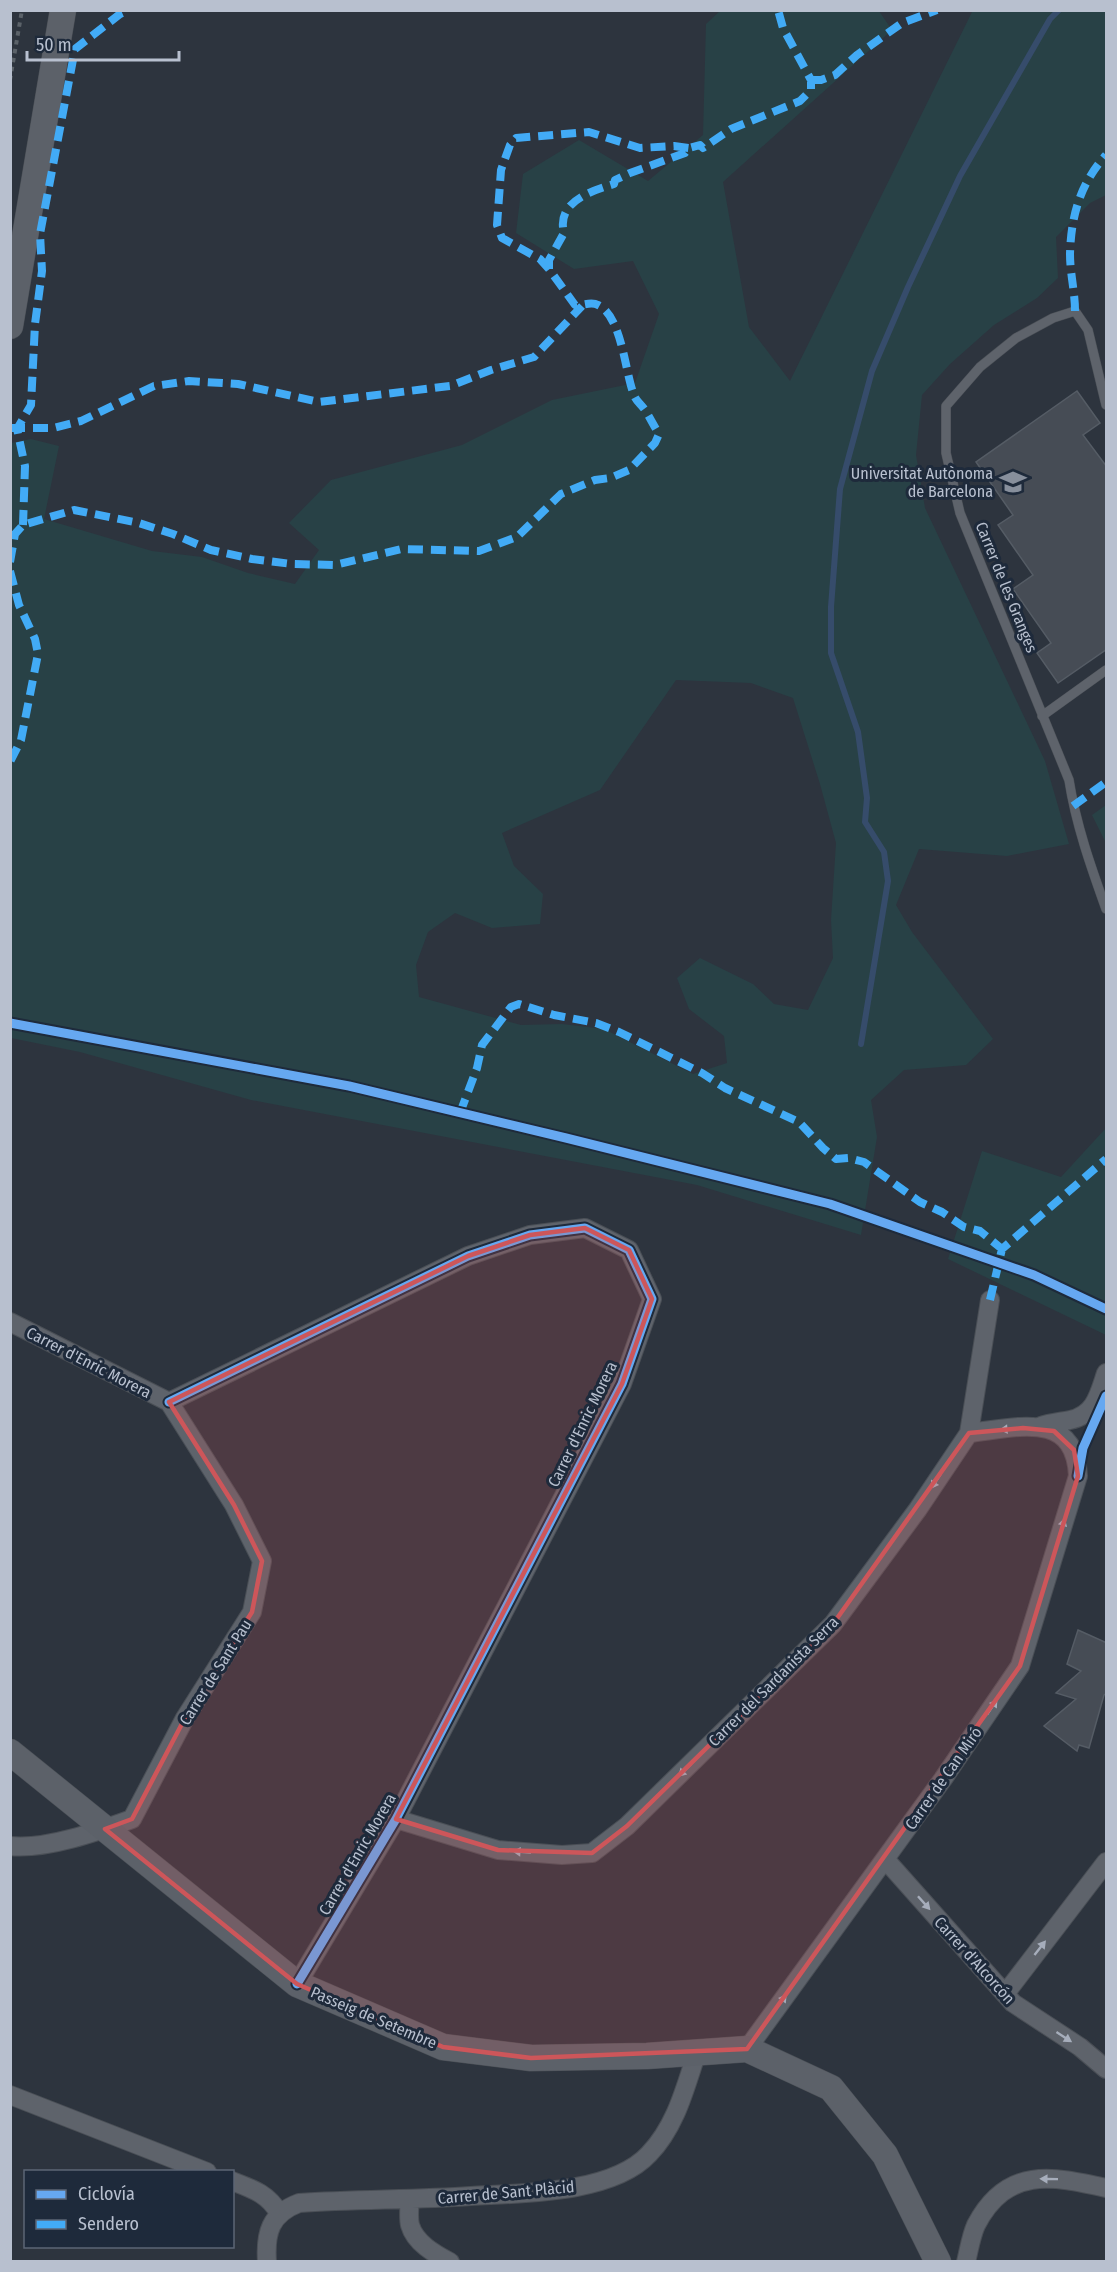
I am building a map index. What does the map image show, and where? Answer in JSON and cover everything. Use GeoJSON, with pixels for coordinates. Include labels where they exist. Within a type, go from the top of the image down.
{"type":"FeatureCollection","features":[{"type":"Feature","properties":{"kind":"street"},"geometry":{"type":"LineString","coordinates":[[10,326],[63,10]]}},
{"type":"Feature","properties":{"kind":"street","name":"Carrer d'Enric Morera"},"geometry":{"type":"LineString","coordinates":[[10,1322],[169,1402],[468,1256],[530,1235],[585,1228],[629,1250],[652,1299],[622,1384],[396,1819],[297,1984]]}},
{"type":"Feature","properties":{"kind":"street","name":"Carrer del Sardanista Serra"},"geometry":{"type":"LineString","coordinates":[[396,1819],[498,1850],[562,1855],[592,1853],[627,1826],[834,1624],[918,1509],[969,1432],[990,1300]]}},
{"type":"Feature","properties":{"kind":"street","name":"Carrer de Can Miró"},"geometry":{"type":"LineString","coordinates":[[1037,1428],[1050,1423],[1072,1420],[1089,1411],[1096,1403],[1107,1373]]}},
{"type":"Feature","properties":{"kind":"street","name":"Carrer de Sant Pau"},"geometry":{"type":"LineString","coordinates":[[10,1846],[28,1848],[105,1829],[132,1819],[185,1718],[252,1612],[262,1561],[234,1505],[169,1402]]}},
{"type":"Feature","properties":{"kind":"street","name":"Carrer de Can Miró"},"geometry":{"type":"LineString","coordinates":[[747,2049],[943,1779],[1020,1666],[1078,1476],[1077,1459],[1069,1443],[1054,1431],[1037,1428],[969,1432]]}},
{"type":"Feature","properties":{"kind":"street","name":"Passeig de Setembre"},"geometry":{"type":"LineString","coordinates":[[10,1752],[297,1984],[443,2047],[531,2058],[647,2056],[747,2049]]}},
{"type":"Feature","properties":{"kind":"street","name":"Carrer d'Alcorcón"},"geometry":{"type":"LineString","coordinates":[[885,1859],[1013,2004],[1080,2047],[1107,2069]]}},
{"type":"Feature","properties":{"kind":"street"},"geometry":{"type":"LineString","coordinates":[[1005,1994],[1107,1862]]}},
{"type":"Feature","properties":{"kind":"street"},"geometry":{"type":"LineString","coordinates":[[747,2049],[831,2088],[885,2155],[939,2262]]}},
{"type":"Feature","properties":{"kind":"street","name":"Carrer de Sant Plàcid"},"geometry":{"type":"LineString","coordinates":[[279,2213],[298,2204],[540,2192],[588,2185],[617,2175],[648,2156],[668,2130],[697,2052]]}},
{"type":"Feature","properties":{"kind":"street"},"geometry":{"type":"LineString","coordinates":[[10,2095],[202,2170]]}},
{"type":"Feature","properties":{"kind":"street"},"geometry":{"type":"LineString","coordinates":[[966,2262],[975,2227],[990,2204],[1006,2190],[1024,2181],[1046,2177],[1074,2180],[1107,2188]]}},
{"type":"Feature","properties":{"kind":"street"},"geometry":{"type":"LineString","coordinates":[[234,2182],[262,2193],[279,2213],[268,2234],[267,2262]]}},
{"type":"Feature","properties":{"kind":"street"},"geometry":{"type":"LineString","coordinates":[[409,2200],[410,2225],[415,2235],[425,2246],[450,2262]]}},
{"type":"Feature","properties":{"kind":"lane","name":"Carrer de les Granges"},"geometry":{"type":"LineString","coordinates":[[1107,405],[1088,330],[1075,311],[1053,318],[1016,338],[980,367],[946,406],[946,453],[960,513],[1069,780],[1076,816],[1107,909]]}},
{"type":"Feature","properties":{"kind":"lane"},"geometry":{"type":"LineString","coordinates":[[1042,716],[1107,670]]}},
{"type":"Feature","properties":{"kind":"path"},"geometry":{"type":"LineString","coordinates":[[10,80],[22,10]]}},
{"type":"Feature","properties":{"kind":"highlighted area"},"geometry":{"type":"Polygon","coordinates":[[[585,1228],[629,1250],[652,1299],[622,1384],[396,1819],[498,1850],[592,1853],[627,1826],[833,1624],[969,1433],[1023,1428],[1054,1431],[1074,1450],[1078,1476],[1020,1666],[747,2049],[531,2058],[443,2047],[297,1984],[105,1829],[132,1819],[185,1718],[252,1612],[262,1561],[234,1505],[169,1402],[468,1256],[530,1235],[585,1228]]]}},
{"type":"Feature","properties":{"kind":"green space"},"geometry":{"type":"Polygon","coordinates":[[[720,11],[879,11],[892,30],[723,182],[749,327],[790,381],[972,12],[968,11],[1106,11],[1106,195],[1090,203],[1056,237],[1058,278],[1037,298],[994,325],[950,364],[922,395],[916,455],[925,508],[1045,761],[1069,844],[1007,856],[919,849],[896,905],[912,932],[993,1039],[966,1065],[904,1070],[871,1100],[877,1137],[861,1235],[697,1185],[251,1100],[80,1052],[11,1038],[11,443],[31,439],[59,446],[44,519],[152,551],[202,557],[248,573],[295,584],[319,550],[289,523],[331,480],[462,445],[552,400],[635,383],[659,314],[633,261],[574,269],[516,233],[523,174],[579,140],[648,181],[703,135],[706,24],[720,11]],[[676,680],[600,790],[502,833],[514,866],[543,894],[540,924],[492,928],[455,913],[428,932],[416,965],[419,997],[521,1025],[562,1024],[604,1029],[693,1074],[727,1063],[724,1036],[689,1009],[677,978],[700,958],[753,984],[774,1004],[808,1010],[833,958],[831,920],[836,843],[793,698],[751,683],[676,680]]]}},
{"type":"Feature","properties":{"kind":"green space"},"geometry":{"type":"Polygon","coordinates":[[[1106,805],[1106,843],[1092,815],[1106,805]]]}},
{"type":"Feature","properties":{"kind":"green space"},"geometry":{"type":"Polygon","coordinates":[[[1106,1128],[1106,1335],[948,1259],[982,1151],[1061,1177],[1106,1128]]]}},
{"type":"Feature","properties":{"kind":"building"},"geometry":{"type":"Polygon","coordinates":[[[1077,391],[1100,423],[1083,435],[1107,467],[1107,649],[1058,683],[1037,653],[1051,643],[1013,589],[1033,575],[998,525],[1013,515],[976,462],[1077,391]]]}},
{"type":"Feature","properties":{"kind":"building"},"geometry":{"type":"Polygon","coordinates":[[[1078,1630],[1107,1643],[1107,1693],[1104,1695],[1089,1748],[1079,1745],[1077,1751],[1044,1726],[1076,1699],[1056,1693],[1081,1671],[1067,1664],[1078,1630]]]}},
{"type":"Feature","properties":{"kind":"waterway"},"geometry":{"type":"LineString","coordinates":[[861,1044],[888,881],[884,852],[865,822],[867,798],[858,732],[831,653],[831,607],[840,489],[872,371],[908,287],[960,176],[1050,19],[1059,10]]}},
{"type":"Feature","properties":{"kind":"marked path"},"geometry":{"type":"LineString","coordinates":[[23,525],[25,466],[17,429],[31,405],[35,324],[42,271],[40,234],[75,49],[120,14],[129,10]]}},
{"type":"Feature","properties":{"kind":"marked path"},"geometry":{"type":"LineString","coordinates":[[10,562],[15,534],[23,525],[74,510],[139,523],[211,550],[252,559],[292,564],[335,565],[402,549],[479,551],[517,537],[561,494],[595,480],[610,478],[629,470],[655,443],[659,434],[634,395],[618,333],[606,311],[593,303],[575,305],[549,269],[549,260],[564,233],[565,213],[570,206],[586,194],[614,184],[615,180],[630,173],[685,153],[689,148],[700,145],[703,148],[731,129],[800,101],[811,90],[811,80],[783,28],[778,10]]}},
{"type":"Feature","properties":{"kind":"marked path"},"geometry":{"type":"LineString","coordinates":[[811,80],[821,80],[835,75],[857,55],[902,23],[937,10]]}},
{"type":"Feature","properties":{"kind":"marked path"},"geometry":{"type":"LineString","coordinates":[[549,269],[540,259],[502,238],[497,225],[501,170],[510,145],[516,138],[589,132],[640,148],[674,146],[689,148]]}},
{"type":"Feature","properties":{"kind":"marked path"},"geometry":{"type":"LineString","coordinates":[[1075,311],[1070,261],[1072,227],[1083,189],[1106,155]]}},
{"type":"Feature","properties":{"kind":"marked path"},"geometry":{"type":"LineString","coordinates":[[10,428],[53,428],[81,421],[154,386],[189,381],[238,384],[319,402],[450,386],[534,357],[582,306]]}},
{"type":"Feature","properties":{"kind":"marked path"},"geometry":{"type":"LineString","coordinates":[[10,571],[19,605],[35,639],[38,654],[21,740],[10,762]]}},
{"type":"Feature","properties":{"kind":"marked path"},"geometry":{"type":"LineString","coordinates":[[1073,806],[1106,782]]}},
{"type":"Feature","properties":{"kind":"marked path"},"geometry":{"type":"LineString","coordinates":[[460,1113],[477,1068],[482,1045],[511,1007],[519,1004],[554,1015],[596,1023],[619,1032],[702,1073],[725,1088],[799,1122],[836,1159],[849,1158],[864,1162],[920,1202],[942,1212],[964,1227],[980,1231],[1002,1249]]}},
{"type":"Feature","properties":{"kind":"marked path"},"geometry":{"type":"LineString","coordinates":[[990,1300],[1002,1249],[1106,1159]]}},
{"type":"Feature","properties":{"kind":"cycle path"},"geometry":{"type":"LineString","coordinates":[[10,1023],[349,1086],[830,1204],[1034,1275],[1106,1309]]}},
{"type":"Feature","properties":{"kind":"cycle path"},"geometry":{"type":"LineString","coordinates":[[169,1402],[468,1256],[530,1235],[585,1228],[629,1250],[652,1299],[622,1384],[396,1819],[297,1984]]}},
{"type":"Feature","properties":{"kind":"cycle path"},"geometry":{"type":"LineString","coordinates":[[1078,1476],[1083,1448],[1106,1396]]}},
{"type":"Feature","properties":{"kind":"place","name":"Universitat Autònoma de Barcelona"},"geometry":{"type":"Point","coordinates":[1013,482]}}]}
